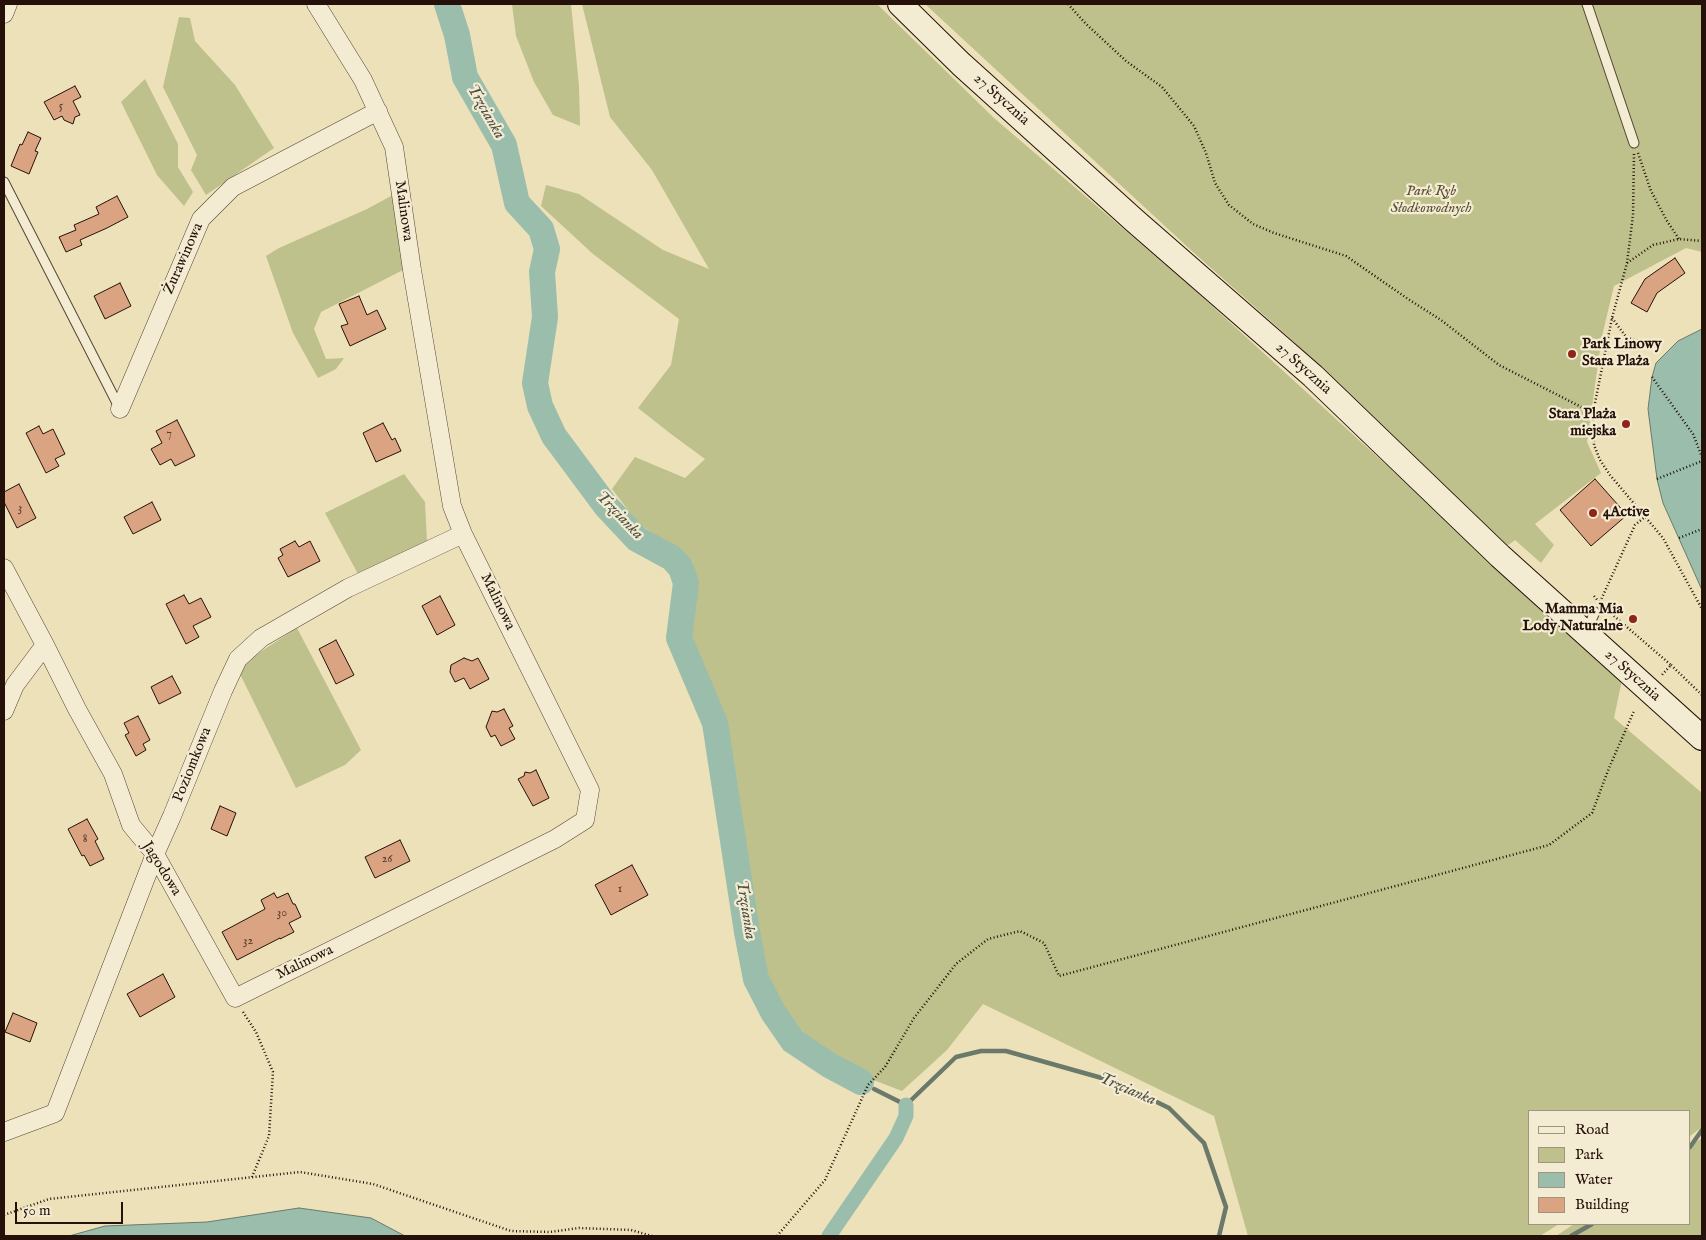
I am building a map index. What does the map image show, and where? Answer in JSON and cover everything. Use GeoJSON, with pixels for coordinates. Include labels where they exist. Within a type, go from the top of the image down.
{"type":"FeatureCollection","features":[{"type":"Feature","properties":{"kind":"main road","name":"27 Stycznia"},"geometry":{"type":"LineString","coordinates":[[900,4],[961,64],[1120,208],[1313,376],[1500,556],[1702,738]]}},
{"type":"Feature","properties":{"kind":"street"},"geometry":{"type":"LineString","coordinates":[[4,14],[8,4]]}},
{"type":"Feature","properties":{"kind":"street","name":"Malinowa"},"geometry":{"type":"LineString","coordinates":[[234,998],[555,839],[585,820],[590,790],[463,534],[452,506],[412,270],[394,147],[363,80],[316,4]]}},
{"type":"Feature","properties":{"kind":"street","name":"Żurawinowa"},"geometry":{"type":"LineString","coordinates":[[120,409],[201,219],[233,186],[378,111]]}},
{"type":"Feature","properties":{"kind":"street","name":"Poziomkowa"},"geometry":{"type":"LineString","coordinates":[[4,1132],[55,1113],[155,854],[238,659],[261,638],[348,588],[463,534]]}},
{"type":"Feature","properties":{"kind":"street","name":"Jagodowa"},"geometry":{"type":"LineString","coordinates":[[4,568],[113,774],[131,825],[155,854],[234,998]]}},
{"type":"Feature","properties":{"kind":"street"},"geometry":{"type":"LineString","coordinates":[[4,710],[15,685],[45,644]]}},
{"type":"Feature","properties":{"kind":"lane"},"geometry":{"type":"LineString","coordinates":[[1587,4],[1634,143]]}},
{"type":"Feature","properties":{"kind":"lane"},"geometry":{"type":"LineString","coordinates":[[4,182],[120,409]]}},
{"type":"Feature","properties":{"kind":"lane"},"geometry":{"type":"LineString","coordinates":[[1585,633],[1597,607]]}},
{"type":"Feature","properties":{"kind":"path"},"geometry":{"type":"LineString","coordinates":[[1068,4],[1086,24],[1126,61],[1162,86],[1194,126],[1206,153],[1215,183],[1229,206],[1253,224],[1274,233],[1346,256],[1441,320],[1499,365],[1593,413]]}},
{"type":"Feature","properties":{"kind":"path"},"geometry":{"type":"LineString","coordinates":[[1634,143],[1651,191],[1679,239]]}},
{"type":"Feature","properties":{"kind":"path"},"geometry":{"type":"LineString","coordinates":[[1634,143],[1633,215],[1627,263],[1612,318],[1593,413],[1594,445],[1600,460],[1610,475],[1663,538],[1702,609]]}},
{"type":"Feature","properties":{"kind":"path"},"geometry":{"type":"LineString","coordinates":[[1627,263],[1653,246],[1679,239],[1702,241]]}},
{"type":"Feature","properties":{"kind":"path"},"geometry":{"type":"LineString","coordinates":[[1612,318],[1627,338],[1652,344]]}},
{"type":"Feature","properties":{"kind":"path"},"geometry":{"type":"LineString","coordinates":[[1652,377],[1693,434],[1702,457]]}},
{"type":"Feature","properties":{"kind":"path"},"geometry":{"type":"LineString","coordinates":[[1657,479],[1702,461]]}},
{"type":"Feature","properties":{"kind":"path"},"geometry":{"type":"LineString","coordinates":[[1597,607],[1635,525],[1646,516]]}},
{"type":"Feature","properties":{"kind":"path"},"geometry":{"type":"LineString","coordinates":[[1679,538],[1702,529]]}},
{"type":"Feature","properties":{"kind":"path"},"geometry":{"type":"LineString","coordinates":[[1594,596],[1597,607]]}},
{"type":"Feature","properties":{"kind":"path"},"geometry":{"type":"LineString","coordinates":[[1606,609],[1702,695]]}},
{"type":"Feature","properties":{"kind":"path"},"geometry":{"type":"LineString","coordinates":[[1649,690],[1670,665]]}},
{"type":"Feature","properties":{"kind":"path"},"geometry":{"type":"LineString","coordinates":[[777,1236],[825,1180],[868,1085],[884,1067],[914,1018],[956,964],[988,939],[1020,931],[1044,943],[1059,976],[1549,845],[1592,813],[1634,711]]}},
{"type":"Feature","properties":{"kind":"path"},"geometry":{"type":"LineString","coordinates":[[234,998],[256,1032],[273,1072],[269,1136],[252,1177]]}},
{"type":"Feature","properties":{"kind":"path"},"geometry":{"type":"LineString","coordinates":[[4,1215],[49,1199],[300,1172],[372,1184],[511,1231],[550,1232],[579,1228],[630,1230],[652,1236]]}},
{"type":"Feature","properties":{"kind":"green space"},"geometry":{"type":"Polygon","coordinates":[[[512,4],[571,4],[579,86],[580,126],[553,115],[534,82],[516,36],[512,4]]]}},
{"type":"Feature","properties":{"kind":"green space"},"geometry":{"type":"Polygon","coordinates":[[[582,4],[877,4],[994,118],[1189,285],[1622,680],[1614,718],[1702,793],[1702,1127],[1691,1135],[1691,1110],[1528,1110],[1528,1225],[1557,1225],[1540,1236],[1248,1236],[1214,1116],[983,1004],[947,1050],[902,1091],[863,1076],[810,1042],[771,989],[749,892],[722,712],[686,636],[695,585],[693,562],[638,523],[612,489],[635,457],[685,478],[705,459],[638,408],[671,365],[679,319],[593,254],[541,206],[546,185],[579,194],[663,250],[709,269],[652,170],[610,117],[582,4]]]}},
{"type":"Feature","properties":{"kind":"green space","name":"Park Ryb Słodkowodnych"},"geometry":{"type":"Polygon","coordinates":[[[925,4],[1702,4],[1702,252],[1686,248],[1614,286],[1602,336],[1587,442],[1601,473],[1535,524],[1554,545],[1541,563],[1515,540],[1507,546],[1399,445],[1292,340],[1193,252],[925,4]]]}},
{"type":"Feature","properties":{"kind":"green space"},"geometry":{"type":"Polygon","coordinates":[[[179,17],[190,18],[195,41],[235,85],[274,148],[206,195],[191,170],[197,155],[163,87],[179,17]]]}},
{"type":"Feature","properties":{"kind":"green space"},"geometry":{"type":"Polygon","coordinates":[[[145,79],[178,144],[178,167],[193,192],[184,206],[157,175],[121,102],[145,79]]]}},
{"type":"Feature","properties":{"kind":"green space"},"geometry":{"type":"Polygon","coordinates":[[[393,195],[403,270],[321,312],[314,329],[326,359],[344,358],[336,369],[318,378],[293,333],[266,256],[279,248],[367,209],[393,195]]]}},
{"type":"Feature","properties":{"kind":"green space"},"geometry":{"type":"Polygon","coordinates":[[[404,474],[425,502],[427,541],[358,574],[325,513],[404,474]]]}},
{"type":"Feature","properties":{"kind":"green space"},"geometry":{"type":"Polygon","coordinates":[[[297,628],[361,750],[345,765],[296,788],[240,674],[243,663],[297,628]]]}},
{"type":"Feature","properties":{"kind":"green space"},"geometry":{"type":"Polygon","coordinates":[[[1702,1138],[1702,1236],[1556,1236],[1572,1225],[1691,1225],[1691,1145],[1702,1138]]]}},
{"type":"Feature","properties":{"kind":"water"},"geometry":{"type":"Polygon","coordinates":[[[1702,329],[1702,590],[1663,503],[1657,479],[1648,409],[1652,377],[1656,363],[1678,341],[1702,329]]]}},
{"type":"Feature","properties":{"kind":"water"},"geometry":{"type":"Polygon","coordinates":[[[299,1208],[371,1218],[405,1236],[69,1236],[105,1226],[207,1222],[299,1208]]]}},
{"type":"Feature","properties":{"kind":"building"},"geometry":{"type":"Polygon","coordinates":[[[75,86],[81,97],[73,101],[80,115],[75,117],[73,124],[64,120],[62,116],[54,120],[44,102],[75,86]]]}},
{"type":"Feature","properties":{"kind":"building"},"geometry":{"type":"Polygon","coordinates":[[[28,132],[41,138],[35,151],[38,152],[29,174],[11,166],[20,144],[22,145],[28,132]]]}},
{"type":"Feature","properties":{"kind":"building"},"geometry":{"type":"Polygon","coordinates":[[[117,196],[128,217],[80,240],[82,245],[66,252],[59,237],[76,230],[74,225],[99,214],[96,207],[117,196]]]}},
{"type":"Feature","properties":{"kind":"building"},"geometry":{"type":"Polygon","coordinates":[[[1675,258],[1685,273],[1657,293],[1647,312],[1631,303],[1645,279],[1675,258]]]}},
{"type":"Feature","properties":{"kind":"building"},"geometry":{"type":"Polygon","coordinates":[[[120,283],[131,306],[105,319],[94,296],[120,283]]]}},
{"type":"Feature","properties":{"kind":"building"},"geometry":{"type":"Polygon","coordinates":[[[359,296],[367,315],[377,310],[386,329],[350,346],[341,326],[348,324],[339,304],[359,296]]]}},
{"type":"Feature","properties":{"kind":"building"},"geometry":{"type":"Polygon","coordinates":[[[177,420],[195,456],[175,466],[171,459],[160,465],[151,449],[162,443],[156,431],[177,420]]]}},
{"type":"Feature","properties":{"kind":"building"},"geometry":{"type":"Polygon","coordinates":[[[383,423],[392,440],[395,438],[401,451],[376,462],[363,433],[383,423]]]}},
{"type":"Feature","properties":{"kind":"building"},"geometry":{"type":"Polygon","coordinates":[[[39,426],[43,434],[53,429],[65,454],[55,459],[59,466],[46,473],[26,433],[39,426]]]}},
{"type":"Feature","properties":{"kind":"building","name":"4Active"},"geometry":{"type":"Polygon","coordinates":[[[1595,479],[1627,515],[1591,546],[1560,510],[1595,479]]]}},
{"type":"Feature","properties":{"kind":"building"},"geometry":{"type":"Polygon","coordinates":[[[19,484],[36,518],[17,528],[4,502],[4,492],[19,484]]]}},
{"type":"Feature","properties":{"kind":"building"},"geometry":{"type":"Polygon","coordinates":[[[152,502],[161,520],[133,534],[124,517],[152,502]]]}},
{"type":"Feature","properties":{"kind":"building"},"geometry":{"type":"Polygon","coordinates":[[[295,541],[299,547],[310,541],[320,561],[288,577],[278,558],[283,555],[280,549],[295,541]]]}},
{"type":"Feature","properties":{"kind":"building"},"geometry":{"type":"Polygon","coordinates":[[[184,595],[189,604],[201,598],[211,617],[193,626],[199,637],[186,644],[166,604],[184,595]]]}},
{"type":"Feature","properties":{"kind":"building"},"geometry":{"type":"Polygon","coordinates":[[[440,596],[455,625],[437,635],[422,606],[440,596]]]}},
{"type":"Feature","properties":{"kind":"building"},"geometry":{"type":"Polygon","coordinates":[[[336,640],[354,675],[336,684],[319,649],[336,640]]]}},
{"type":"Feature","properties":{"kind":"building"},"geometry":{"type":"Polygon","coordinates":[[[464,658],[472,661],[478,658],[489,679],[470,689],[464,678],[455,682],[450,672],[451,665],[464,658]]]}},
{"type":"Feature","properties":{"kind":"building"},"geometry":{"type":"Polygon","coordinates":[[[172,676],[181,693],[159,704],[151,687],[172,676]]]}},
{"type":"Feature","properties":{"kind":"building"},"geometry":{"type":"Polygon","coordinates":[[[504,709],[513,726],[509,728],[515,739],[501,746],[495,735],[491,737],[486,727],[492,711],[497,712],[504,709]]]}},
{"type":"Feature","properties":{"kind":"building"},"geometry":{"type":"Polygon","coordinates":[[[138,716],[150,740],[143,744],[146,750],[136,756],[125,735],[129,733],[124,723],[138,716]]]}},
{"type":"Feature","properties":{"kind":"building"},"geometry":{"type":"Polygon","coordinates":[[[536,770],[549,798],[533,806],[518,779],[524,776],[525,772],[530,773],[536,770]]]}},
{"type":"Feature","properties":{"kind":"building"},"geometry":{"type":"Polygon","coordinates":[[[220,806],[236,813],[227,836],[211,829],[220,806]]]}},
{"type":"Feature","properties":{"kind":"building"},"geometry":{"type":"Polygon","coordinates":[[[87,819],[98,839],[95,841],[104,859],[90,866],[84,855],[82,856],[68,829],[87,819]]]}},
{"type":"Feature","properties":{"kind":"building"},"geometry":{"type":"Polygon","coordinates":[[[400,840],[410,861],[375,878],[365,857],[400,840]]]}},
{"type":"Feature","properties":{"kind":"building"},"geometry":{"type":"Polygon","coordinates":[[[632,865],[648,895],[611,915],[595,885],[632,865]]]}},
{"type":"Feature","properties":{"kind":"building"},"geometry":{"type":"Polygon","coordinates":[[[274,893],[277,898],[288,893],[293,904],[295,904],[301,917],[289,923],[294,932],[237,960],[222,932],[265,909],[261,900],[274,893]]]}},
{"type":"Feature","properties":{"kind":"building"},"geometry":{"type":"Polygon","coordinates":[[[163,974],[175,997],[140,1017],[127,994],[163,974]]]}},
{"type":"Feature","properties":{"kind":"building"},"geometry":{"type":"Polygon","coordinates":[[[13,1013],[37,1023],[30,1042],[5,1032],[13,1013]]]}},
{"type":"Feature","properties":{"kind":"waterway","name":"Trzcianka"},"geometry":{"type":"LineString","coordinates":[[447,4],[457,35],[465,77],[504,145],[517,203],[541,229],[547,249],[542,272],[545,317],[535,383],[540,406],[554,436],[606,506],[637,539],[672,558],[681,568],[686,583],[679,638],[715,723],[756,979],[773,1012],[793,1041],[829,1065],[861,1082]]}},
{"type":"Feature","properties":{"kind":"waterway","name":"Trzcianka"},"geometry":{"type":"LineString","coordinates":[[874,1089],[906,1105],[956,1057],[981,1051],[1006,1051],[1116,1082],[1169,1108],[1204,1143],[1226,1207],[1219,1236]]}},
{"type":"Feature","properties":{"kind":"waterway"},"geometry":{"type":"LineString","coordinates":[[829,1236],[896,1138],[906,1116],[906,1105]]}},
{"type":"Feature","properties":{"kind":"waterway"},"geometry":{"type":"LineString","coordinates":[[1691,1146],[1702,1130]]}},
{"type":"Feature","properties":{"kind":"waterway"},"geometry":{"type":"LineString","coordinates":[[1571,1236],[1590,1225]]}},
{"type":"Feature","properties":{"kind":"place","name":"Park Linowy Stara Plaża"},"geometry":{"type":"Point","coordinates":[1572,354]}},
{"type":"Feature","properties":{"kind":"place","name":"Stara Plaża miejska"},"geometry":{"type":"Point","coordinates":[1626,424]}},
{"type":"Feature","properties":{"kind":"place","name":"4Active"},"geometry":{"type":"Point","coordinates":[1593,513]}},
{"type":"Feature","properties":{"kind":"place","name":"Mamma Mia Lody Naturalne"},"geometry":{"type":"Point","coordinates":[1633,619]}}]}
